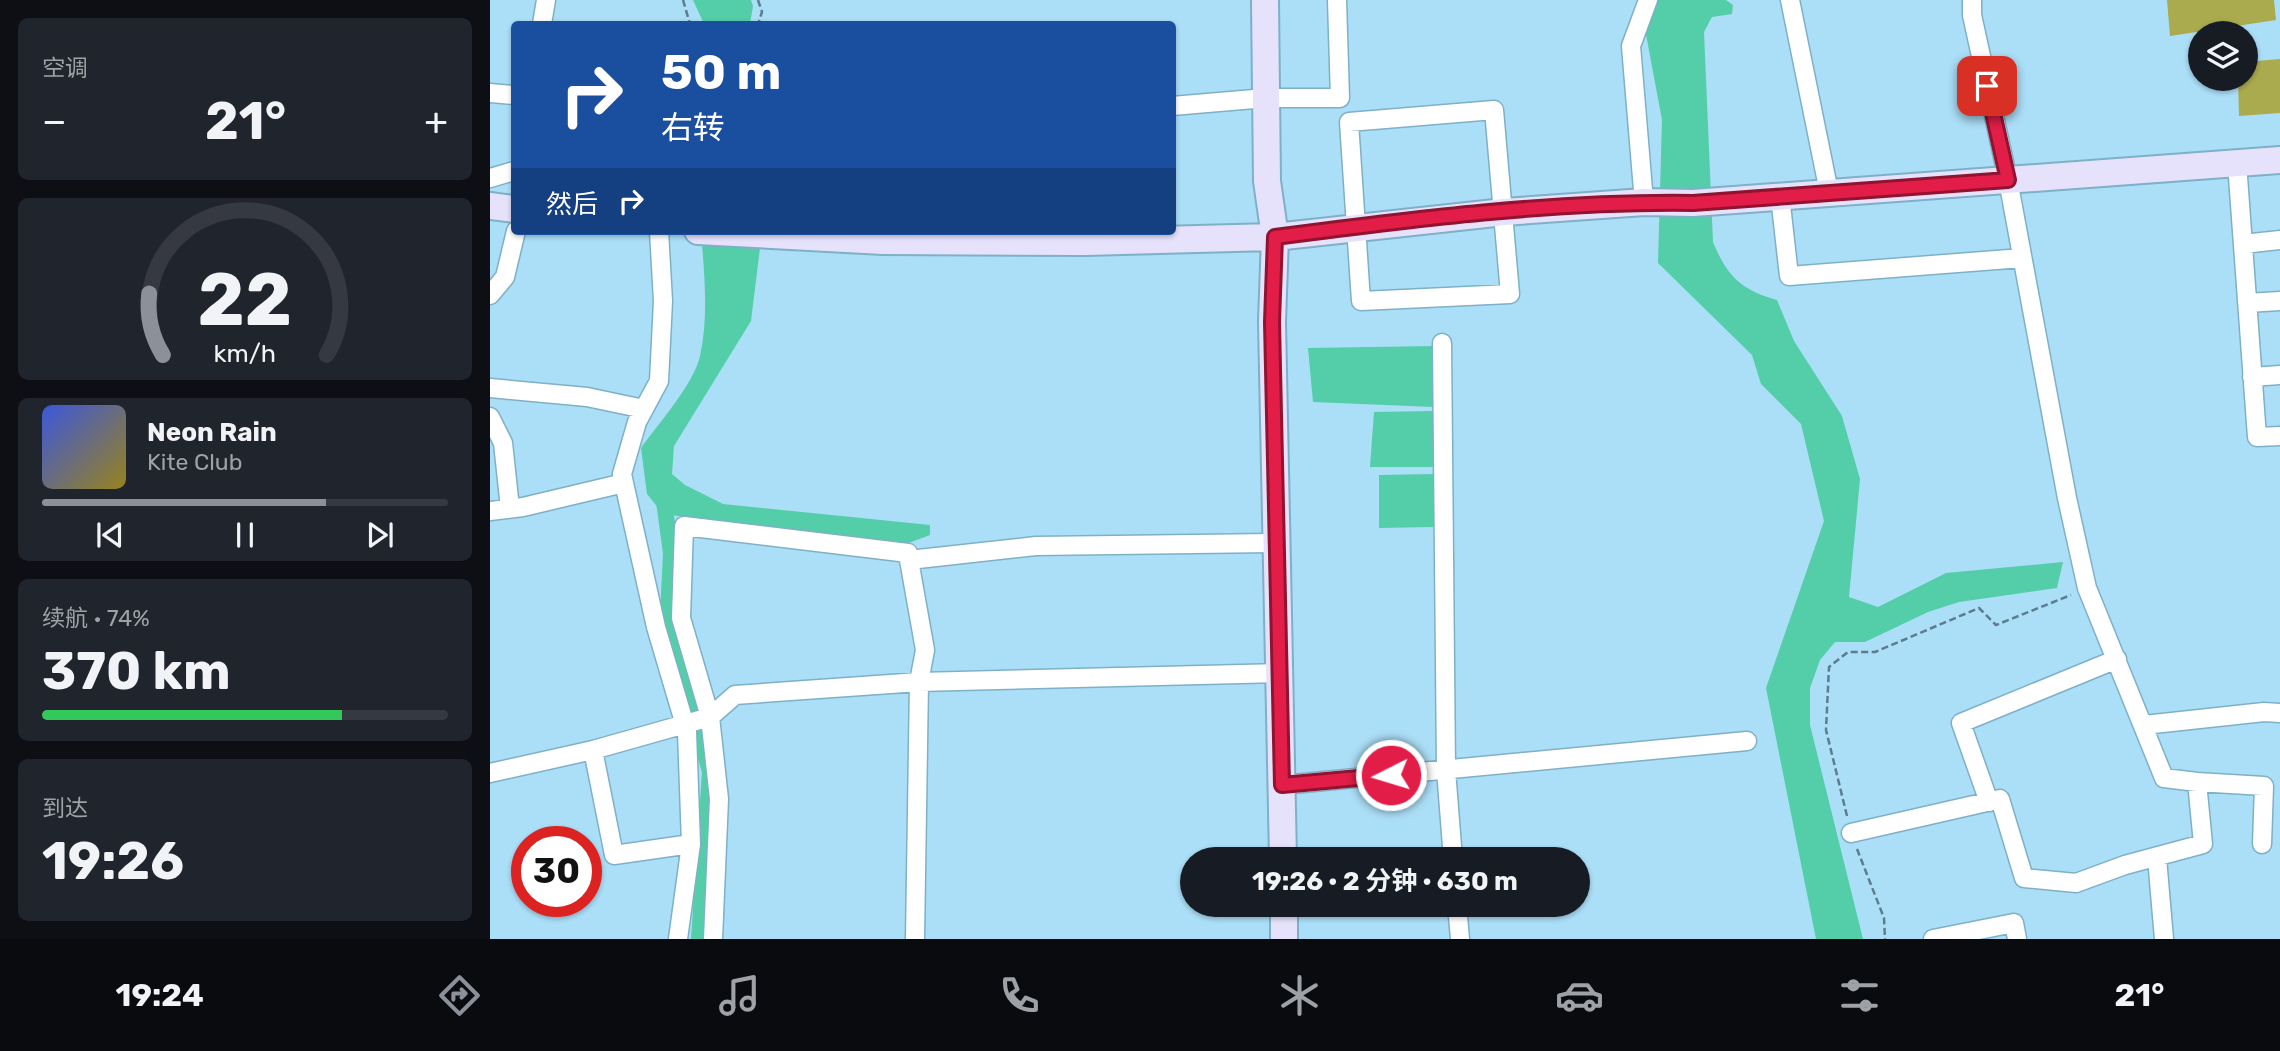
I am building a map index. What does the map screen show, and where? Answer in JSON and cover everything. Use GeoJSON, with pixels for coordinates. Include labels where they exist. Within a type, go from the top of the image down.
{"type":"FeatureCollection","features":[{"type":"Feature","properties":{"kind":"street"},"geometry":{"type":"LineString","coordinates":[[542,21],[546,0]]}},
{"type":"Feature","properties":{"kind":"street"},"geometry":{"type":"LineString","coordinates":[[1265,0],[1268,181],[1275,237],[1272,322],[1279,542],[1283,847]]}},
{"type":"Feature","properties":{"kind":"street"},"geometry":{"type":"LineString","coordinates":[[1337,0],[1340,98],[1349,122],[1362,301],[1510,294],[1494,110],[1349,122]]}},
{"type":"Feature","properties":{"kind":"street"},"geometry":{"type":"LineString","coordinates":[[1644,202],[1631,46],[1648,0]]}},
{"type":"Feature","properties":{"kind":"street"},"geometry":{"type":"LineString","coordinates":[[1790,0],[1829,192]]}},
{"type":"Feature","properties":{"kind":"street"},"geometry":{"type":"LineString","coordinates":[[1972,0],[1972,15],[2008,180],[2067,498],[2087,588],[2164,778],[2264,786],[2262,844]]}},
{"type":"Feature","properties":{"kind":"street"},"geometry":{"type":"LineString","coordinates":[[490,93],[511,95]]}},
{"type":"Feature","properties":{"kind":"street"},"geometry":{"type":"LineString","coordinates":[[1176,106],[1266,98],[1340,98]]}},
{"type":"Feature","properties":{"kind":"street"},"geometry":{"type":"LineString","coordinates":[[769,235],[883,242],[1085,242],[1275,237],[1504,212],[1644,202],[1693,203],[2280,160]]}},
{"type":"Feature","properties":{"kind":"street"},"geometry":{"type":"LineString","coordinates":[[2237,163],[2257,437],[2280,436]]}},
{"type":"Feature","properties":{"kind":"street"},"geometry":{"type":"LineString","coordinates":[[490,178],[511,172]]}},
{"type":"Feature","properties":{"kind":"street"},"geometry":{"type":"LineString","coordinates":[[1780,196],[1789,276],[2022,258]]}},
{"type":"Feature","properties":{"kind":"street"},"geometry":{"type":"LineString","coordinates":[[490,206],[511,209]]}},
{"type":"Feature","properties":{"kind":"street"},"geometry":{"type":"LineString","coordinates":[[490,295],[505,277],[515,235]]}},
{"type":"Feature","properties":{"kind":"street"},"geometry":{"type":"LineString","coordinates":[[659,235],[663,301],[659,381],[644,409],[622,474],[656,627],[687,732],[691,844],[678,939]]}},
{"type":"Feature","properties":{"kind":"street"},"geometry":{"type":"LineString","coordinates":[[2243,244],[2280,240]]}},
{"type":"Feature","properties":{"kind":"street"},"geometry":{"type":"LineString","coordinates":[[2247,303],[2280,301]]}},
{"type":"Feature","properties":{"kind":"street"},"geometry":{"type":"LineString","coordinates":[[1442,343],[1446,769],[1452,847]]}},
{"type":"Feature","properties":{"kind":"street"},"geometry":{"type":"LineString","coordinates":[[2252,377],[2280,374]]}},
{"type":"Feature","properties":{"kind":"street"},"geometry":{"type":"LineString","coordinates":[[490,388],[587,397],[644,409]]}},
{"type":"Feature","properties":{"kind":"street"},"geometry":{"type":"LineString","coordinates":[[490,417],[503,443],[510,508]]}},
{"type":"Feature","properties":{"kind":"street"},"geometry":{"type":"LineString","coordinates":[[490,511],[624,483]]}},
{"type":"Feature","properties":{"kind":"street"},"geometry":{"type":"LineString","coordinates":[[713,939],[719,799],[709,717],[681,618],[684,526],[908,553],[925,650],[919,682],[915,939]]}},
{"type":"Feature","properties":{"kind":"street"},"geometry":{"type":"LineString","coordinates":[[909,560],[1036,546],[1279,542]]}},
{"type":"Feature","properties":{"kind":"street"},"geometry":{"type":"LineString","coordinates":[[1989,802],[1961,723],[2117,659]]}},
{"type":"Feature","properties":{"kind":"street"},"geometry":{"type":"LineString","coordinates":[[490,773],[593,750],[709,717],[735,695],[919,682],[1280,673]]}},
{"type":"Feature","properties":{"kind":"street"},"geometry":{"type":"LineString","coordinates":[[2144,725],[2264,712],[2280,713]]}},
{"type":"Feature","properties":{"kind":"street"},"geometry":{"type":"LineString","coordinates":[[1282,785],[1747,741]]}},
{"type":"Feature","properties":{"kind":"street"},"geometry":{"type":"LineString","coordinates":[[593,750],[614,855],[691,844]]}},
{"type":"Feature","properties":{"kind":"street"},"geometry":{"type":"LineString","coordinates":[[1851,833],[2000,799],[2024,878],[2076,883],[2125,865],[2203,844],[2197,782]]}},
{"type":"Feature","properties":{"kind":"street"},"geometry":{"type":"LineString","coordinates":[[2157,858],[2164,939]]}},
{"type":"Feature","properties":{"kind":"street"},"geometry":{"type":"LineString","coordinates":[[1284,917],[1284,939]]}},
{"type":"Feature","properties":{"kind":"street"},"geometry":{"type":"LineString","coordinates":[[1458,917],[1460,939]]}},
{"type":"Feature","properties":{"kind":"street"},"geometry":{"type":"LineString","coordinates":[[1933,939],[2014,923],[2017,939]]}},
{"type":"Feature","properties":{"kind":"path"},"geometry":{"type":"LineString","coordinates":[[683,0],[689,21]]}},
{"type":"Feature","properties":{"kind":"path"},"geometry":{"type":"LineString","coordinates":[[758,0],[762,12],[759,21]]}},
{"type":"Feature","properties":{"kind":"path"},"geometry":{"type":"LineString","coordinates":[[1885,939],[1884,918],[1851,833],[1826,730],[1829,667],[1848,652],[1875,652],[1979,608],[1996,625],[2087,588]]}},
{"type":"Feature","properties":{"kind":"shaded area"},"geometry":{"type":"Polygon","coordinates":[[[693,0],[751,0],[753,6],[750,21],[703,21],[693,0]]]}},
{"type":"Feature","properties":{"kind":"shaded area"},"geometry":{"type":"Polygon","coordinates":[[[1651,0],[1726,0],[1733,5],[1732,14],[1712,17],[1704,32],[1713,242],[1724,264],[1737,280],[1754,292],[1777,300],[1794,341],[1842,416],[1860,479],[1849,597],[1878,607],[1946,573],[2063,562],[2057,588],[1959,602],[1928,612],[1865,642],[1835,642],[1820,660],[1810,688],[1810,725],[1863,939],[1816,939],[1766,688],[1824,521],[1801,424],[1761,384],[1752,355],[1658,263],[1662,120],[1645,29],[1651,0]]]}},
{"type":"Feature","properties":{"kind":"shaded area"},"geometry":{"type":"Polygon","coordinates":[[[2167,0],[2274,0],[2276,20],[2258,23],[2188,21],[2188,33],[2170,36],[2167,0]]]}},
{"type":"Feature","properties":{"kind":"shaded area"},"geometry":{"type":"Polygon","coordinates":[[[2280,59],[2280,113],[2239,116],[2238,91],[2258,91],[2258,61],[2280,59]]]}},
{"type":"Feature","properties":{"kind":"shaded area"},"geometry":{"type":"Polygon","coordinates":[[[701,235],[754,235],[760,248],[751,321],[674,446],[672,474],[685,485],[723,504],[930,525],[930,535],[906,544],[663,514],[647,494],[641,448],[683,391],[696,367],[703,341],[701,235]]]}},
{"type":"Feature","properties":{"kind":"shaded area"},"geometry":{"type":"Polygon","coordinates":[[[1435,346],[1434,407],[1313,402],[1308,348],[1435,346]]]}},
{"type":"Feature","properties":{"kind":"shaded area"},"geometry":{"type":"Polygon","coordinates":[[[1434,411],[1435,467],[1370,467],[1374,412],[1434,411]]]}},
{"type":"Feature","properties":{"kind":"shaded area"},"geometry":{"type":"Polygon","coordinates":[[[1434,474],[1435,527],[1379,528],[1379,475],[1434,474]]]}},
{"type":"Feature","properties":{"kind":"waterway"},"geometry":{"type":"LineString","coordinates":[[663,494],[671,553],[668,616],[710,772],[699,939]]}},
{"type":"Feature","properties":{"kind":"route"},"geometry":{"type":"LineString","coordinates":[[1391,775],[1282,785],[1279,542],[1272,322],[1275,237],[1504,212],[1644,202],[1693,203],[2008,180],[1987,86]]}}]}
